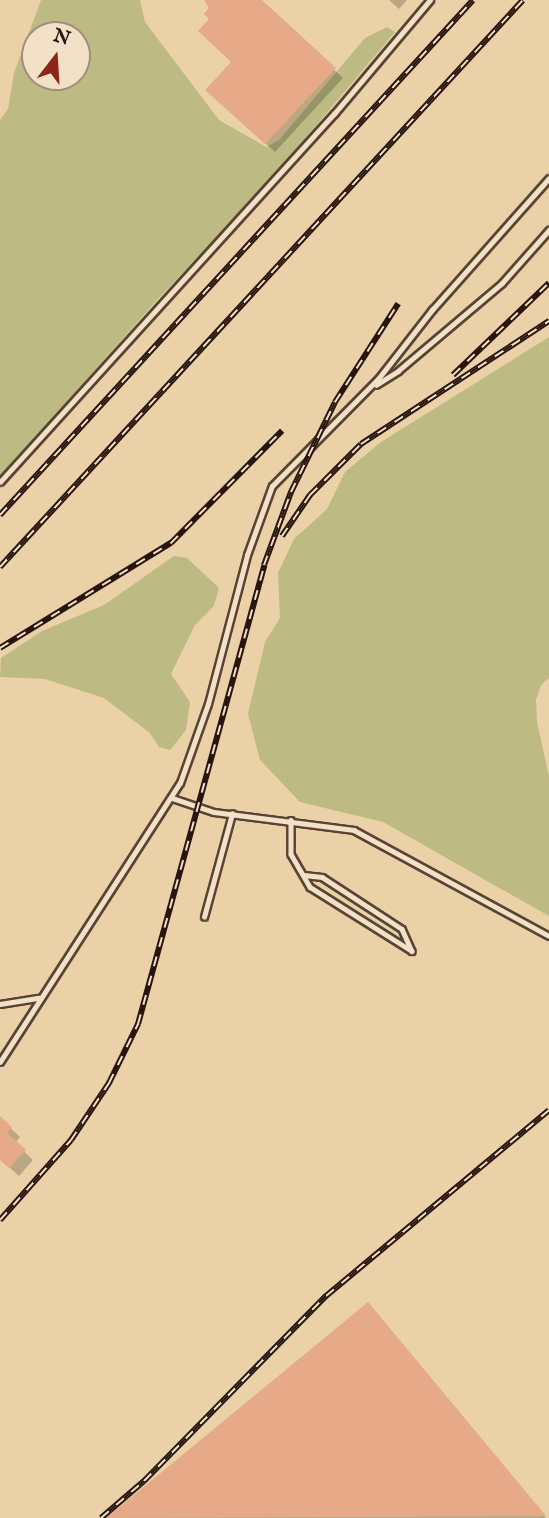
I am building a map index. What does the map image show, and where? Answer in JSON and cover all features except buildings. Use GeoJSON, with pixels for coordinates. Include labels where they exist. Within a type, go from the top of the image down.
{"type":"FeatureCollection","features":[{"type":"Feature","properties":{"kind":"lane"},"geometry":{"type":"LineString","coordinates":[[0,482],[316,135],[430,0]]}},
{"type":"Feature","properties":{"kind":"lane"},"geometry":{"type":"LineString","coordinates":[[0,1062],[172,798],[208,704],[265,501],[288,467],[369,389],[432,310],[549,178]]}},
{"type":"Feature","properties":{"kind":"lane"},"geometry":{"type":"LineString","coordinates":[[369,389],[398,371],[502,283],[549,230]]}},
{"type":"Feature","properties":{"kind":"lane"},"geometry":{"type":"LineString","coordinates":[[172,798],[232,814],[291,820],[370,836],[549,936]]}},
{"type":"Feature","properties":{"kind":"lane"},"geometry":{"type":"LineString","coordinates":[[204,917],[232,814]]}},
{"type":"Feature","properties":{"kind":"lane"},"geometry":{"type":"LineString","coordinates":[[291,820],[289,843],[304,875],[310,887],[412,951],[402,929],[322,877],[304,875]]}},
{"type":"Feature","properties":{"kind":"lane"},"geometry":{"type":"LineString","coordinates":[[0,1004],[40,998]]}},
{"type":"Feature","properties":{"kind":"shaded area"},"geometry":{"type":"Polygon","coordinates":[[[41,0],[140,0],[145,22],[219,120],[266,147],[279,140],[365,38],[387,27],[395,32],[260,192],[156,301],[0,477],[0,120],[8,109],[14,73],[21,54],[21,91],[91,91],[91,21],[33,21],[41,0]]]}},
{"type":"Feature","properties":{"kind":"shaded area"},"geometry":{"type":"Polygon","coordinates":[[[549,337],[549,678],[541,685],[536,700],[537,722],[549,776],[549,916],[383,822],[300,802],[260,760],[248,714],[265,642],[280,618],[278,573],[294,539],[327,509],[345,472],[381,442],[549,337]]]}},
{"type":"Feature","properties":{"kind":"shaded area"},"geometry":{"type":"Polygon","coordinates":[[[174,556],[187,558],[219,588],[214,606],[195,625],[171,674],[190,702],[186,730],[170,750],[159,747],[150,733],[104,698],[45,679],[0,677],[1,658],[42,631],[104,605],[174,556]]]}},
{"type":"Feature","properties":{"kind":"railway"},"geometry":{"type":"LineString","coordinates":[[0,515],[473,0]]}},
{"type":"Feature","properties":{"kind":"railway"},"geometry":{"type":"LineString","coordinates":[[0,567],[523,0]]}},
{"type":"Feature","properties":{"kind":"railway"},"geometry":{"type":"LineString","coordinates":[[453,375],[549,283]]}},
{"type":"Feature","properties":{"kind":"railway"},"geometry":{"type":"LineString","coordinates":[[0,1220],[71,1140],[109,1083],[138,1024],[264,565],[291,492],[335,402],[398,304]]}},
{"type":"Feature","properties":{"kind":"railway"},"geometry":{"type":"LineString","coordinates":[[282,536],[310,495],[361,444],[549,321]]}},
{"type":"Feature","properties":{"kind":"railway"},"geometry":{"type":"LineString","coordinates":[[0,648],[171,543],[282,431]]}},
{"type":"Feature","properties":{"kind":"railway"},"geometry":{"type":"LineString","coordinates":[[101,1518],[144,1481],[326,1296],[549,1110]]}}]}
